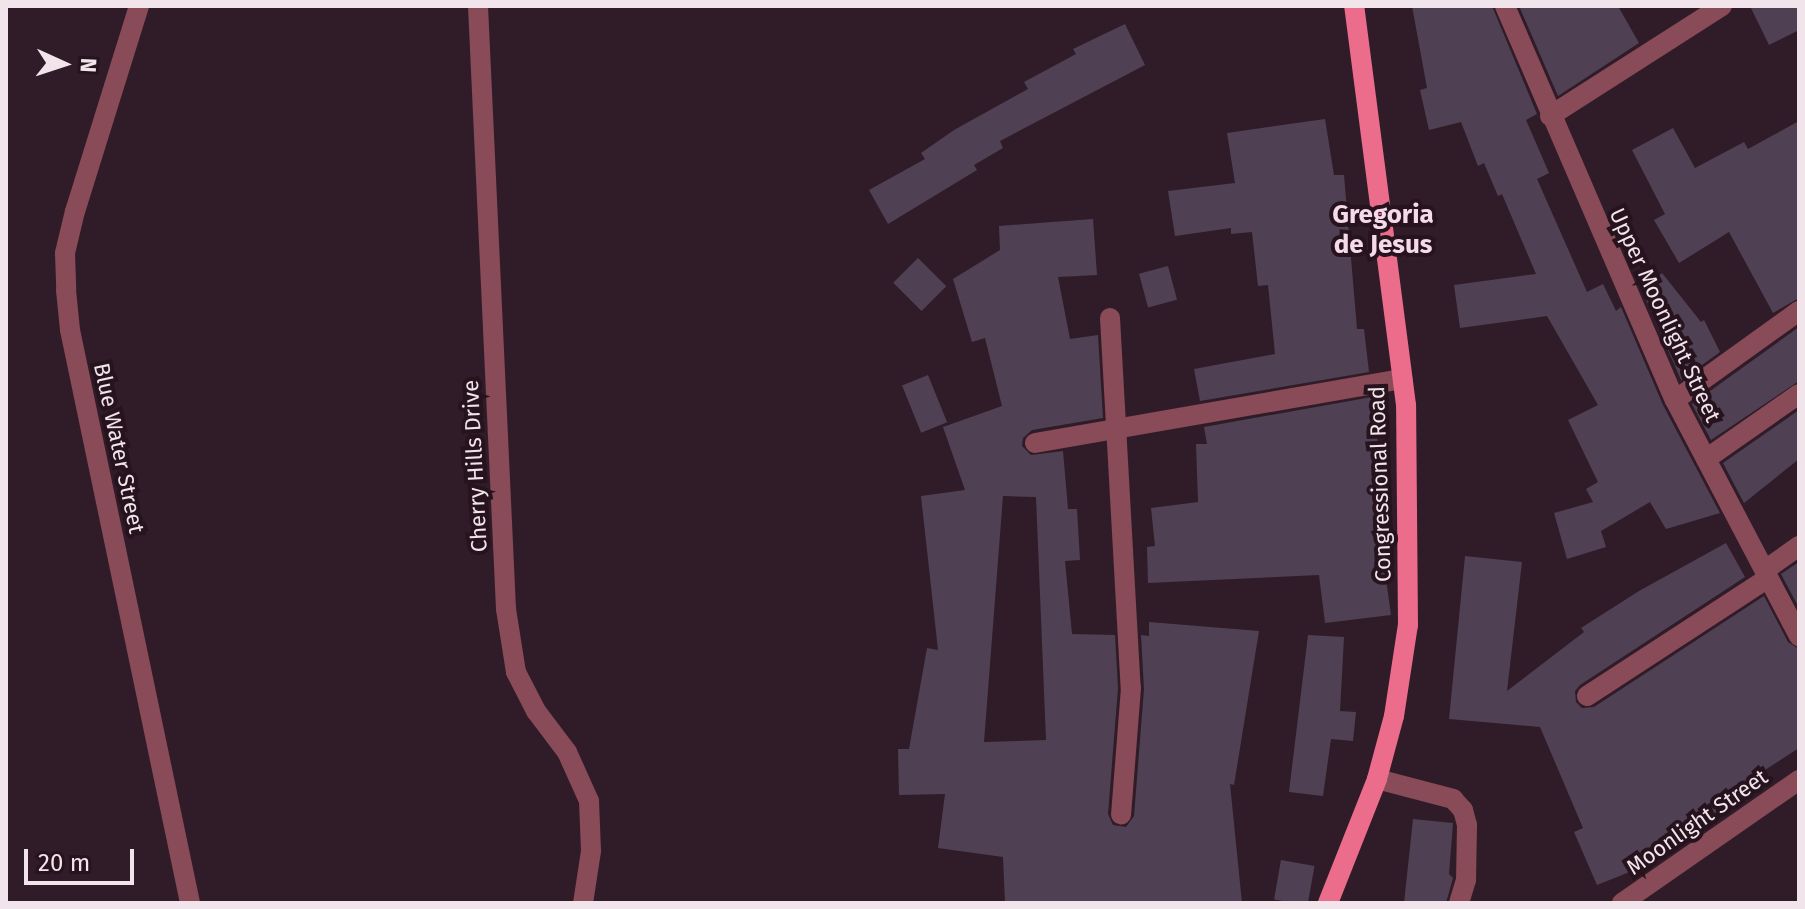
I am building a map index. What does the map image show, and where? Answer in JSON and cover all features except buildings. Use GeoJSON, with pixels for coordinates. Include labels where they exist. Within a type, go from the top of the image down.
{"type":"FeatureCollection","features":[{"type":"Feature","properties":{"kind":"main road","name":"Congressional Road"},"geometry":{"type":"LineString","coordinates":[[1328,903],[1377,779],[1394,716],[1408,625],[1406,405],[1354,6]]}},
{"type":"Feature","properties":{"kind":"street","name":"Blue Water Street"},"geometry":{"type":"LineString","coordinates":[[139,6],[75,211],[65,253],[66,290],[70,330],[190,903]]}},
{"type":"Feature","properties":{"kind":"street","name":"Cherry Hills Drive"},"geometry":{"type":"LineString","coordinates":[[478,6],[506,609],[516,672],[536,711],[567,752],[589,801],[591,851],[583,903]]}},
{"type":"Feature","properties":{"kind":"street","name":"Upper Moonlight Street"},"geometry":{"type":"LineString","coordinates":[[1505,6],[1675,400],[1799,636]]}},
{"type":"Feature","properties":{"kind":"street"},"geometry":{"type":"LineString","coordinates":[[1550,116],[1722,6]]}},
{"type":"Feature","properties":{"kind":"street"},"geometry":{"type":"LineString","coordinates":[[1675,400],[1799,311]]}},
{"type":"Feature","properties":{"kind":"street"},"geometry":{"type":"LineString","coordinates":[[1110,318],[1131,688],[1121,815]]}},
{"type":"Feature","properties":{"kind":"street"},"geometry":{"type":"LineString","coordinates":[[1035,443],[1402,379]]}},
{"type":"Feature","properties":{"kind":"street"},"geometry":{"type":"LineString","coordinates":[[1706,459],[1799,394]]}},
{"type":"Feature","properties":{"kind":"street"},"geometry":{"type":"LineString","coordinates":[[1587,696],[1767,574],[1799,546]]}},
{"type":"Feature","properties":{"kind":"street"},"geometry":{"type":"LineString","coordinates":[[1377,779],[1453,799],[1463,810],[1467,825],[1466,880],[1459,903]]}},
{"type":"Feature","properties":{"kind":"street","name":"Moonlight Street"},"geometry":{"type":"LineString","coordinates":[[1622,903],[1799,780]]}},
{"type":"Feature","properties":{"kind":"district","name":"Gregoria de Jesus"},"geometry":{"type":"Point","coordinates":[1383,230]}}]}
